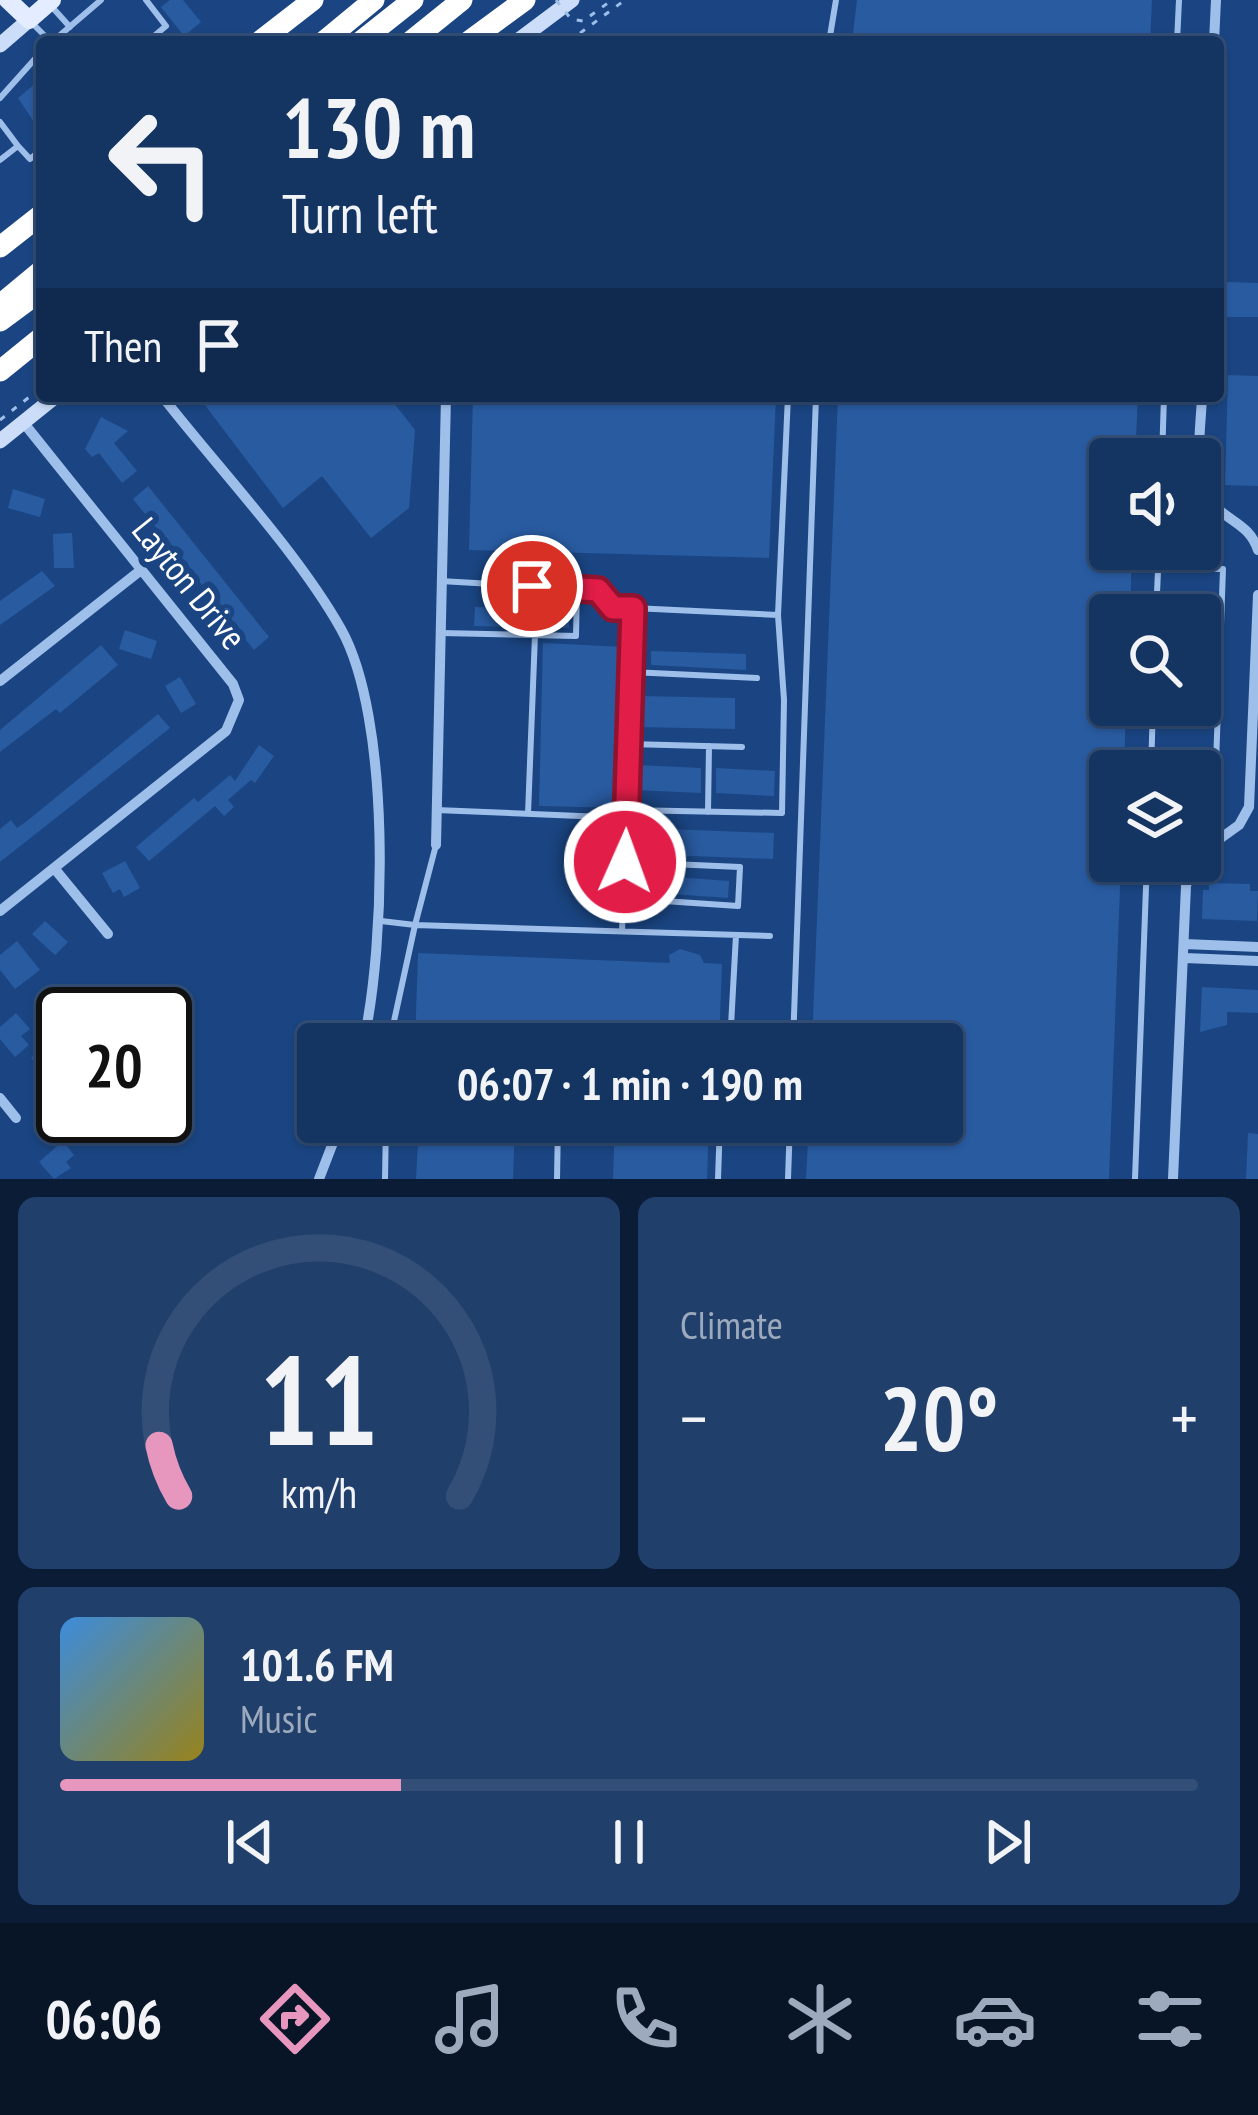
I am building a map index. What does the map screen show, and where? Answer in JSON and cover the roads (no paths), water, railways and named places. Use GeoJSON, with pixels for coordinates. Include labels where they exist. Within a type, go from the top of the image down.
{"type":"FeatureCollection","features":[{"type":"Feature","properties":{"kind":"highway"},"geometry":{"type":"LineString","coordinates":[[330,36],[374,0]]}},
{"type":"Feature","properties":{"kind":"highway"},"geometry":{"type":"LineString","coordinates":[[368,36],[413,0]]}},
{"type":"Feature","properties":{"kind":"highway"},"geometry":{"type":"LineString","coordinates":[[417,36],[462,0]]}},
{"type":"Feature","properties":{"kind":"highway"},"geometry":{"type":"LineString","coordinates":[[476,36],[526,0]]}},
{"type":"Feature","properties":{"kind":"highway"},"geometry":{"type":"LineString","coordinates":[[267,36],[305,5]]}},
{"type":"Feature","properties":{"kind":"highway"},"geometry":{"type":"LineString","coordinates":[[0,247],[36,219]]}},
{"type":"Feature","properties":{"kind":"highway"},"geometry":{"type":"LineString","coordinates":[[0,305],[36,275]]}},
{"type":"Feature","properties":{"kind":"highway"},"geometry":{"type":"LineString","coordinates":[[0,321],[36,294]]}},
{"type":"Feature","properties":{"kind":"highway"},"geometry":{"type":"LineString","coordinates":[[0,371],[36,346]]}},
{"type":"Feature","properties":{"kind":"main road"},"geometry":{"type":"LineString","coordinates":[[524,36],[572,0]]}},
{"type":"Feature","properties":{"kind":"main road"},"geometry":{"type":"LineString","coordinates":[[0,45],[48,1]]}},
{"type":"Feature","properties":{"kind":"main road"},"geometry":{"type":"LineString","coordinates":[[8,4],[29,20]]}},
{"type":"Feature","properties":{"kind":"main road"},"geometry":{"type":"LineString","coordinates":[[0,441],[48,402]]}},
{"type":"Feature","properties":{"kind":"street"},"geometry":{"type":"LineString","coordinates":[[1214,36],[1216,0]]}},
{"type":"Feature","properties":{"kind":"street"},"geometry":{"type":"LineString","coordinates":[[167,402],[326,605],[352,651],[372,741],[377,920],[365,1023]]}},
{"type":"Feature","properties":{"kind":"street"},"geometry":{"type":"LineString","coordinates":[[436,845],[446,402]]}},
{"type":"Feature","properties":{"kind":"street"},"geometry":{"type":"LineString","coordinates":[[1202,402],[1203,485],[1218,508],[1249,530],[1258,550]]}},
{"type":"Feature","properties":{"kind":"street","name":"Layton Drive"},"geometry":{"type":"LineString","coordinates":[[0,911],[226,731],[237,715],[232,685],[23,422]]}},
{"type":"Feature","properties":{"kind":"street"},"geometry":{"type":"LineString","coordinates":[[0,681],[141,569]]}},
{"type":"Feature","properties":{"kind":"street"},"geometry":{"type":"LineString","coordinates":[[1221,838],[1239,825],[1250,807],[1258,595]]}},
{"type":"Feature","properties":{"kind":"street"},"geometry":{"type":"LineString","coordinates":[[54,868],[108,934]]}},
{"type":"Feature","properties":{"kind":"street"},"geometry":{"type":"LineString","coordinates":[[1173,1179],[1187,882]]}},
{"type":"Feature","properties":{"kind":"street"},"geometry":{"type":"LineString","coordinates":[[1184,944],[1253,947]]}},
{"type":"Feature","properties":{"kind":"street"},"geometry":{"type":"LineString","coordinates":[[1185,958],[1253,961]]}},
{"type":"Feature","properties":{"kind":"street"},"geometry":{"type":"LineString","coordinates":[[0,1097],[16,1118]]}},
{"type":"Feature","properties":{"kind":"street"},"geometry":{"type":"LineString","coordinates":[[319,1179],[332,1143]]}},
{"type":"Feature","properties":{"kind":"lane"},"geometry":{"type":"LineString","coordinates":[[59,36],[101,0]]}},
{"type":"Feature","properties":{"kind":"lane"},"geometry":{"type":"LineString","coordinates":[[146,0],[166,26],[154,36]]}},
{"type":"Feature","properties":{"kind":"lane"},"geometry":{"type":"LineString","coordinates":[[830,36],[836,0]]}},
{"type":"Feature","properties":{"kind":"lane"},"geometry":{"type":"LineString","coordinates":[[1177,36],[1179,0]]}},
{"type":"Feature","properties":{"kind":"lane"},"geometry":{"type":"LineString","coordinates":[[48,1],[70,27]]}},
{"type":"Feature","properties":{"kind":"lane"},"geometry":{"type":"LineString","coordinates":[[29,20],[46,36]]}},
{"type":"Feature","properties":{"kind":"lane"},"geometry":{"type":"LineString","coordinates":[[0,98],[36,58]]}},
{"type":"Feature","properties":{"kind":"lane"},"geometry":{"type":"LineString","coordinates":[[0,122],[30,159],[36,154]]}},
{"type":"Feature","properties":{"kind":"lane"},"geometry":{"type":"LineString","coordinates":[[0,160],[18,146]]}},
{"type":"Feature","properties":{"kind":"lane"},"geometry":{"type":"LineString","coordinates":[[436,810],[782,813],[784,700],[778,615],[788,402]]}},
{"type":"Feature","properties":{"kind":"lane"},"geometry":{"type":"LineString","coordinates":[[794,1023],[816,402]]}},
{"type":"Feature","properties":{"kind":"lane"},"geometry":{"type":"LineString","coordinates":[[1163,438],[1164,402]]}},
{"type":"Feature","properties":{"kind":"lane"},"geometry":{"type":"LineString","coordinates":[[1216,750],[1221,569]]}},
{"type":"Feature","properties":{"kind":"lane"},"geometry":{"type":"LineString","coordinates":[[440,581],[598,590],[613,608],[778,615]]}},
{"type":"Feature","properties":{"kind":"lane"},"geometry":{"type":"LineString","coordinates":[[438,633],[575,636],[577,588]]}},
{"type":"Feature","properties":{"kind":"lane"},"geometry":{"type":"LineString","coordinates":[[622,931],[633,608]]}},
{"type":"Feature","properties":{"kind":"lane"},"geometry":{"type":"LineString","coordinates":[[528,814],[535,635]]}},
{"type":"Feature","properties":{"kind":"lane"},"geometry":{"type":"LineString","coordinates":[[631,672],[757,678]]}},
{"type":"Feature","properties":{"kind":"lane"},"geometry":{"type":"LineString","coordinates":[[629,743],[742,747]]}},
{"type":"Feature","properties":{"kind":"lane"},"geometry":{"type":"LineString","coordinates":[[708,812],[709,746]]}},
{"type":"Feature","properties":{"kind":"lane"},"geometry":{"type":"LineString","coordinates":[[394,1023],[436,845]]}},
{"type":"Feature","properties":{"kind":"lane"},"geometry":{"type":"LineString","coordinates":[[625,862],[740,867],[738,906],[664,901],[666,864]]}},
{"type":"Feature","properties":{"kind":"lane"},"geometry":{"type":"LineString","coordinates":[[1135,1179],[1146,882]]}},
{"type":"Feature","properties":{"kind":"lane"},"geometry":{"type":"LineString","coordinates":[[377,920],[770,936]]}},
{"type":"Feature","properties":{"kind":"lane"},"geometry":{"type":"LineString","coordinates":[[731,1023],[736,935]]}},
{"type":"Feature","properties":{"kind":"lane"},"geometry":{"type":"LineString","coordinates":[[1220,945],[1220,959]]}},
{"type":"Feature","properties":{"kind":"lane"},"geometry":{"type":"LineString","coordinates":[[1253,947],[1253,961]]}},
{"type":"Feature","properties":{"kind":"lane"},"geometry":{"type":"LineString","coordinates":[[385,1179],[386,1143]]}},
{"type":"Feature","properties":{"kind":"lane"},"geometry":{"type":"LineString","coordinates":[[557,1179],[558,1143]]}},
{"type":"Feature","properties":{"kind":"lane"},"geometry":{"type":"LineString","coordinates":[[718,1179],[719,1143]]}},
{"type":"Feature","properties":{"kind":"lane"},"geometry":{"type":"LineString","coordinates":[[788,1179],[789,1143]]}}]}
